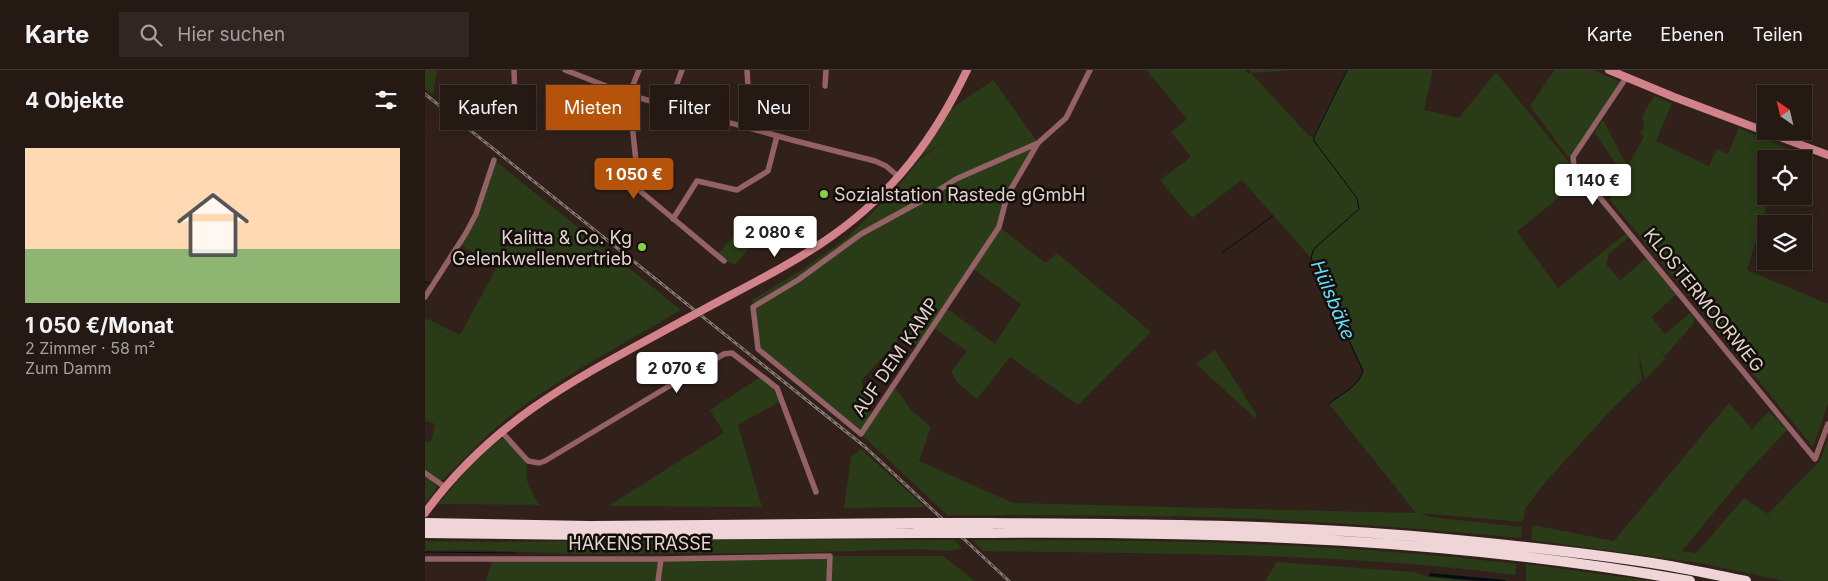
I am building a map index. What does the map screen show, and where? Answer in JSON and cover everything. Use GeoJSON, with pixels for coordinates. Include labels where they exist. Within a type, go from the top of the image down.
{"type":"FeatureCollection","features":[{"type":"Feature","properties":{"kind":"highway"},"geometry":{"type":"LineString","coordinates":[[425,523],[915,528],[1155,524],[1272,527],[1412,536],[1519,546],[1531,552],[1690,581]]}},
{"type":"Feature","properties":{"kind":"highway"},"geometry":{"type":"LineString","coordinates":[[429,533],[589,535],[915,528]]}},
{"type":"Feature","properties":{"kind":"highway"},"geometry":{"type":"LineString","coordinates":[[990,528],[1272,536],[1508,554],[1531,552],[1654,563],[1746,581]]}},
{"type":"Feature","properties":{"kind":"street"},"geometry":{"type":"LineString","coordinates":[[514,70],[514,85]]}},
{"type":"Feature","properties":{"kind":"street"},"geometry":{"type":"LineString","coordinates":[[565,70],[603,85]]}},
{"type":"Feature","properties":{"kind":"street"},"geometry":{"type":"LineString","coordinates":[[633,85],[639,70]]}},
{"type":"Feature","properties":{"kind":"street"},"geometry":{"type":"LineString","coordinates":[[676,85],[682,70]]}},
{"type":"Feature","properties":{"kind":"street"},"geometry":{"type":"LineString","coordinates":[[747,70],[748,85]]}},
{"type":"Feature","properties":{"kind":"street"},"geometry":{"type":"LineString","coordinates":[[825,86],[826,70]]}},
{"type":"Feature","properties":{"kind":"street"},"geometry":{"type":"LineString","coordinates":[[425,513],[445,487],[501,431],[555,392],[792,262],[849,223],[882,195],[899,177],[935,130],[967,70]]}},
{"type":"Feature","properties":{"kind":"street"},"geometry":{"type":"LineString","coordinates":[[1038,143],[1066,118],[1090,70]]}},
{"type":"Feature","properties":{"kind":"street"},"geometry":{"type":"LineString","coordinates":[[1609,70],[1674,98],[1828,155]]}},
{"type":"Feature","properties":{"kind":"street","name":"KLOSTERMOORWEG"},"geometry":{"type":"LineString","coordinates":[[1626,78],[1573,157],[1573,163],[1700,321],[1815,459],[1828,424]]}},
{"type":"Feature","properties":{"kind":"street"},"geometry":{"type":"LineString","coordinates":[[633,130],[639,190],[724,261]]}},
{"type":"Feature","properties":{"kind":"street"},"geometry":{"type":"LineString","coordinates":[[758,130],[875,161],[886,166],[899,177]]}},
{"type":"Feature","properties":{"kind":"street"},"geometry":{"type":"LineString","coordinates":[[673,219],[697,182],[737,190],[768,171],[777,136]]}},
{"type":"Feature","properties":{"kind":"street","name":"AUF DEM KAMP"},"geometry":{"type":"LineString","coordinates":[[1038,143],[1007,196],[999,227],[861,434],[758,349],[753,307],[798,280],[861,234],[925,199],[956,179],[1038,143]]}},
{"type":"Feature","properties":{"kind":"street"},"geometry":{"type":"LineString","coordinates":[[425,298],[460,245],[476,214],[493,160]]}},
{"type":"Feature","properties":{"kind":"street"},"geometry":{"type":"LineString","coordinates":[[501,431],[528,461],[539,463],[545,461],[696,370],[724,354],[732,353],[777,388],[816,492]]}},
{"type":"Feature","properties":{"kind":"street"},"geometry":{"type":"LineString","coordinates":[[425,473],[445,487]]}},
{"type":"Feature","properties":{"kind":"street","name":"HAKENSTRASSE"},"geometry":{"type":"LineString","coordinates":[[425,559],[661,559],[830,556],[829,581]]}},
{"type":"Feature","properties":{"kind":"street"},"geometry":{"type":"LineString","coordinates":[[658,581],[661,559]]}},
{"type":"Feature","properties":{"kind":"green space"},"geometry":{"type":"Polygon","coordinates":[[[425,70],[437,70],[433,95],[425,89],[425,70]]]}},
{"type":"Feature","properties":{"kind":"green space"},"geometry":{"type":"Polygon","coordinates":[[[1146,70],[1245,70],[1248,74],[1251,72],[1250,70],[1295,70],[1251,73],[1309,136],[1313,137],[1346,70],[1433,70],[1424,110],[1459,118],[1496,72],[1582,178],[1517,232],[1558,288],[1626,233],[1629,237],[1609,254],[1606,264],[1620,281],[1646,258],[1676,295],[1651,317],[1665,334],[1690,313],[1695,319],[1693,324],[1665,356],[1655,347],[1666,358],[1645,380],[1638,351],[1642,380],[1611,410],[1542,486],[1525,509],[1523,522],[1419,513],[1431,517],[1522,527],[1521,538],[1380,526],[1238,518],[947,515],[861,434],[758,353],[752,300],[800,271],[847,238],[898,186],[920,159],[944,142],[920,157],[950,110],[993,80],[1038,143],[1007,196],[999,227],[1046,263],[1057,253],[1151,332],[1078,405],[1010,357],[977,399],[957,382],[951,372],[967,351],[932,327],[945,307],[995,344],[1021,304],[973,269],[993,235],[918,346],[904,334],[861,381],[872,417],[894,386],[911,410],[931,427],[919,461],[1013,503],[1416,513],[1329,404],[1354,385],[1363,369],[1311,258],[1242,180],[1192,218],[1160,180],[1191,157],[1171,132],[1187,119],[1146,70]]]}},
{"type":"Feature","properties":{"kind":"green space"},"geometry":{"type":"Polygon","coordinates":[[[1554,70],[1593,70],[1621,82],[1572,156],[1568,157],[1530,106],[1554,70]]]}},
{"type":"Feature","properties":{"kind":"green space"},"geometry":{"type":"Polygon","coordinates":[[[1654,96],[1672,103],[1656,141],[1709,166],[1717,149],[1728,154],[1739,128],[1757,135],[1757,140],[1768,140],[1785,147],[1784,150],[1757,150],[1757,205],[1767,205],[1764,215],[1757,215],[1757,238],[1747,270],[1828,304],[1828,404],[1813,447],[1610,200],[1644,136],[1639,133],[1644,129],[1642,116],[1654,96]]]}},
{"type":"Feature","properties":{"kind":"green space"},"geometry":{"type":"Polygon","coordinates":[[[1603,120],[1626,164],[1622,172],[1594,132],[1603,120]]]}},
{"type":"Feature","properties":{"kind":"green space"},"geometry":{"type":"Polygon","coordinates":[[[494,160],[681,310],[572,373],[530,401],[493,431],[440,481],[425,470],[425,441],[431,442],[435,424],[425,421],[425,318],[460,335],[498,265],[460,245],[494,160]]]}},
{"type":"Feature","properties":{"kind":"green space"},"geometry":{"type":"Polygon","coordinates":[[[738,232],[749,249],[735,264],[724,261],[718,254],[738,232]]]}},
{"type":"Feature","properties":{"kind":"green space"},"geometry":{"type":"Polygon","coordinates":[[[1215,350],[1257,415],[1255,418],[1196,364],[1215,350]]]}},
{"type":"Feature","properties":{"kind":"green space"},"geometry":{"type":"Polygon","coordinates":[[[765,374],[779,386],[781,401],[738,425],[762,507],[608,506],[724,433],[710,410],[765,374]]]}},
{"type":"Feature","properties":{"kind":"green space"},"geometry":{"type":"Polygon","coordinates":[[[1729,403],[1752,429],[1769,411],[1787,430],[1743,477],[1682,551],[1696,553],[1744,498],[1768,514],[1820,461],[1828,438],[1828,581],[1785,581],[1700,563],[1531,540],[1533,525],[1614,541],[1729,403]]]}},
{"type":"Feature","properties":{"kind":"green space"},"geometry":{"type":"Polygon","coordinates":[[[500,439],[506,439],[527,463],[529,486],[540,505],[438,504],[476,459],[500,439]]]}},
{"type":"Feature","properties":{"kind":"green space"},"geometry":{"type":"Polygon","coordinates":[[[861,449],[925,507],[844,508],[851,456],[861,449]]]}},
{"type":"Feature","properties":{"kind":"green space"},"geometry":{"type":"Polygon","coordinates":[[[425,475],[436,485],[436,489],[425,504],[425,475]]]}},
{"type":"Feature","properties":{"kind":"green space"},"geometry":{"type":"Polygon","coordinates":[[[705,539],[955,540],[962,549],[948,551],[920,549],[785,553],[578,554],[471,550],[425,551],[425,541],[504,542],[705,539]]]}},
{"type":"Feature","properties":{"kind":"green space"},"geometry":{"type":"Polygon","coordinates":[[[972,540],[1245,544],[1381,551],[1517,564],[1515,575],[1449,567],[1316,558],[983,551],[972,540]]]}},
{"type":"Feature","properties":{"kind":"green space"},"geometry":{"type":"Polygon","coordinates":[[[943,556],[975,581],[486,581],[492,561],[943,556]]]}},
{"type":"Feature","properties":{"kind":"green space"},"geometry":{"type":"Polygon","coordinates":[[[1277,562],[1415,572],[1428,577],[1470,581],[1265,581],[1277,562]]]}},
{"type":"Feature","properties":{"kind":"green space"},"geometry":{"type":"Polygon","coordinates":[[[1526,564],[1652,581],[1526,581],[1526,564]]]}},
{"type":"Feature","properties":{"kind":"shaded area"},"geometry":{"type":"Polygon","coordinates":[[[1430,573],[1506,581],[1481,581],[1429,576],[1430,573]]]}},
{"type":"Feature","properties":{"kind":"waterway","name":"Hülsbäke"},"geometry":{"type":"LineString","coordinates":[[1329,404],[1358,382],[1363,371],[1311,258],[1316,247],[1359,209],[1357,198],[1314,141],[1314,137],[1347,70]]}},
{"type":"Feature","properties":{"kind":"waterway"},"geometry":{"type":"LineString","coordinates":[[1223,252],[1273,216]]}},
{"type":"Feature","properties":{"kind":"waterway"},"geometry":{"type":"LineString","coordinates":[[425,282],[432,284]]}},
{"type":"Feature","properties":{"kind":"waterway"},"geometry":{"type":"LineString","coordinates":[[425,552],[515,553]]}},
{"type":"Feature","properties":{"kind":"railway"},"geometry":{"type":"LineString","coordinates":[[425,94],[864,446],[1009,581]]}},
{"type":"Feature","properties":{"kind":"place","name":"Sozialstation Rastede gGmbH"},"geometry":{"type":"Point","coordinates":[824,194]}},
{"type":"Feature","properties":{"kind":"place","name":"Kalitta & Co. Kg Gelenkwellenvertrieb"},"geometry":{"type":"Point","coordinates":[642,247]}}]}
